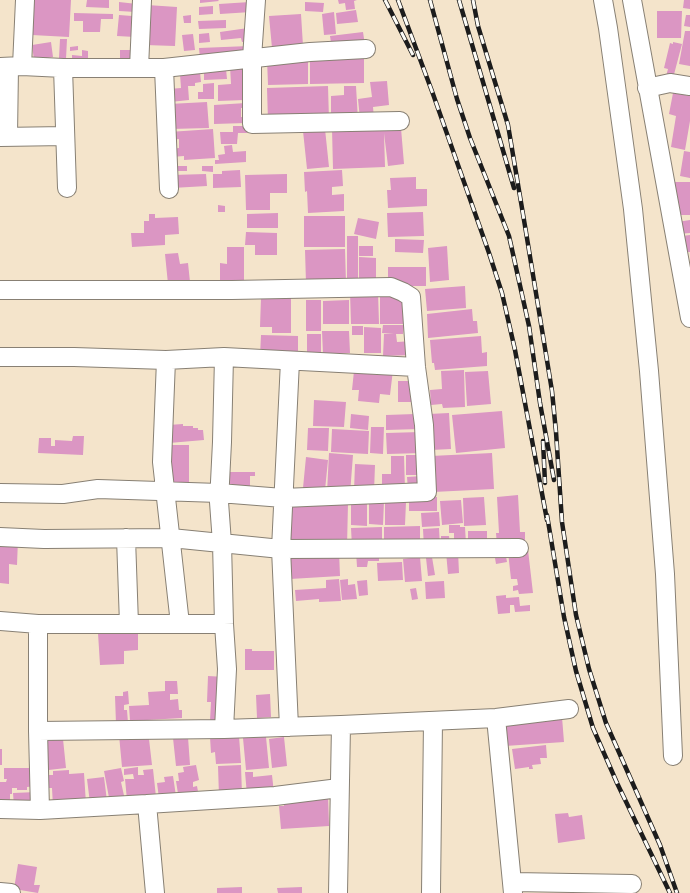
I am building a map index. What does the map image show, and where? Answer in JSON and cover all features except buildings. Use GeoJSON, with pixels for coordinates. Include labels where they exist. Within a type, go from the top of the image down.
{"type":"FeatureCollection","features":[{"type":"Feature","properties":{"kind":"street"},"geometry":{"type":"LineString","coordinates":[[25,0],[11,67],[4,137],[65,136]]}},
{"type":"Feature","properties":{"kind":"street"},"geometry":{"type":"LineString","coordinates":[[139,68],[142,0]]}},
{"type":"Feature","properties":{"kind":"street"},"geometry":{"type":"LineString","coordinates":[[256,0],[252,58],[252,124],[400,121]]}},
{"type":"Feature","properties":{"kind":"street"},"geometry":{"type":"LineString","coordinates":[[603,0],[633,209],[648,363],[665,574],[674,756]]}},
{"type":"Feature","properties":{"kind":"street"},"geometry":{"type":"LineString","coordinates":[[632,0],[690,318]]}},
{"type":"Feature","properties":{"kind":"street"},"geometry":{"type":"LineString","coordinates":[[11,67],[164,68],[310,52],[366,49]]}},
{"type":"Feature","properties":{"kind":"street"},"geometry":{"type":"LineString","coordinates":[[63,68],[66,188]]}},
{"type":"Feature","properties":{"kind":"street"},"geometry":{"type":"LineString","coordinates":[[164,68],[168,189]]}},
{"type":"Feature","properties":{"kind":"street"},"geometry":{"type":"LineString","coordinates":[[648,88],[670,83],[690,86]]}},
{"type":"Feature","properties":{"kind":"street"},"geometry":{"type":"LineString","coordinates":[[0,290],[246,290],[391,287],[411,297],[416,367],[424,425],[427,492],[284,498],[219,493],[98,489],[63,494],[0,493]]}},
{"type":"Feature","properties":{"kind":"street"},"geometry":{"type":"LineString","coordinates":[[0,357],[74,357],[166,360],[224,356],[416,367]]}},
{"type":"Feature","properties":{"kind":"street"},"geometry":{"type":"LineString","coordinates":[[224,356],[219,493],[227,678],[224,729]]}},
{"type":"Feature","properties":{"kind":"street"},"geometry":{"type":"LineString","coordinates":[[166,360],[162,462],[180,624]]}},
{"type":"Feature","properties":{"kind":"street"},"geometry":{"type":"LineString","coordinates":[[289,727],[281,549],[290,360]]}},
{"type":"Feature","properties":{"kind":"street"},"geometry":{"type":"LineString","coordinates":[[0,537],[44,539],[171,538],[281,549],[519,548]]}},
{"type":"Feature","properties":{"kind":"street"},"geometry":{"type":"LineString","coordinates":[[126,538],[129,624]]}},
{"type":"Feature","properties":{"kind":"street"},"geometry":{"type":"LineString","coordinates":[[0,621],[38,624],[224,624]]}},
{"type":"Feature","properties":{"kind":"street"},"geometry":{"type":"LineString","coordinates":[[38,624],[40,810]]}},
{"type":"Feature","properties":{"kind":"street"},"geometry":{"type":"LineString","coordinates":[[38,731],[224,729],[341,725],[496,718],[569,709]]}},
{"type":"Feature","properties":{"kind":"street"},"geometry":{"type":"LineString","coordinates":[[496,718],[513,887],[632,884]]}},
{"type":"Feature","properties":{"kind":"street"},"geometry":{"type":"LineString","coordinates":[[432,893],[433,720]]}},
{"type":"Feature","properties":{"kind":"street"},"geometry":{"type":"LineString","coordinates":[[338,893],[341,725]]}},
{"type":"Feature","properties":{"kind":"street"},"geometry":{"type":"LineString","coordinates":[[0,808],[40,810],[147,804],[275,796],[339,788]]}},
{"type":"Feature","properties":{"kind":"street"},"geometry":{"type":"LineString","coordinates":[[147,804],[155,893]]}},
{"type":"Feature","properties":{"kind":"street"},"geometry":{"type":"LineString","coordinates":[[0,892],[12,893]]}},
{"type":"Feature","properties":{"kind":"railway"},"geometry":{"type":"LineString","coordinates":[[385,0],[413,55]]}},
{"type":"Feature","properties":{"kind":"railway"},"geometry":{"type":"LineString","coordinates":[[398,0],[433,94],[502,293],[515,350],[547,520]]}},
{"type":"Feature","properties":{"kind":"railway"},"geometry":{"type":"LineString","coordinates":[[430,0],[457,99],[470,138],[509,236],[529,326],[540,403],[554,480]]}},
{"type":"Feature","properties":{"kind":"railway"},"geometry":{"type":"LineString","coordinates":[[459,0],[514,188]]}},
{"type":"Feature","properties":{"kind":"railway"},"geometry":{"type":"LineString","coordinates":[[473,0],[478,26],[508,125],[525,226],[552,391],[562,522],[576,615],[589,669],[606,723],[660,845],[677,893]]}},
{"type":"Feature","properties":{"kind":"railway"},"geometry":{"type":"LineString","coordinates":[[543,441],[545,483]]}},
{"type":"Feature","properties":{"kind":"railway"},"geometry":{"type":"LineString","coordinates":[[547,515],[564,617],[576,671],[593,728],[617,783],[670,893]]}}]}
